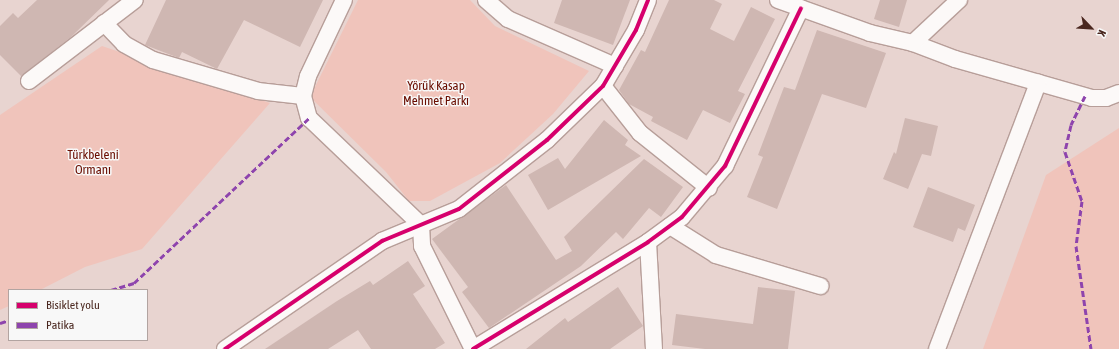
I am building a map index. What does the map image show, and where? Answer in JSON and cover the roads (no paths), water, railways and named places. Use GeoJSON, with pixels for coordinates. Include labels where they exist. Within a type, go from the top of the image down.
{"type":"FeatureCollection","features":[{"type":"Feature","properties":{"kind":"street"},"geometry":{"type":"LineString","coordinates":[[29,81],[135,0]]}},
{"type":"Feature","properties":{"kind":"street"},"geometry":{"type":"LineString","coordinates":[[344,0],[308,76],[303,96],[309,118],[421,225],[422,246],[473,349],[648,242],[670,226],[709,188],[743,133],[801,8]]}},
{"type":"Feature","properties":{"kind":"street"},"geometry":{"type":"LineString","coordinates":[[486,0],[508,19],[615,66]]}},
{"type":"Feature","properties":{"kind":"street"},"geometry":{"type":"LineString","coordinates":[[225,349],[248,343],[382,241],[459,209],[502,177],[547,140],[603,86],[636,30],[648,0]]}},
{"type":"Feature","properties":{"kind":"street"},"geometry":{"type":"LineString","coordinates":[[913,43],[958,0]]}},
{"type":"Feature","properties":{"kind":"street"},"geometry":{"type":"LineString","coordinates":[[782,1],[870,33],[913,43],[954,59],[1092,98],[1106,98],[1119,93]]}},
{"type":"Feature","properties":{"kind":"street"},"geometry":{"type":"LineString","coordinates":[[104,24],[124,44],[154,60],[258,91],[303,96]]}},
{"type":"Feature","properties":{"kind":"street"},"geometry":{"type":"LineString","coordinates":[[937,349],[1038,83]]}},
{"type":"Feature","properties":{"kind":"street"},"geometry":{"type":"LineString","coordinates":[[603,86],[640,133],[709,188]]}},
{"type":"Feature","properties":{"kind":"street"},"geometry":{"type":"LineString","coordinates":[[670,226],[716,255],[820,286]]}},
{"type":"Feature","properties":{"kind":"street"},"geometry":{"type":"LineString","coordinates":[[648,242],[654,349]]}},
{"type":"Feature","properties":{"kind":"park label","name":"Yörük Kasap Mehmet Parkı"},"geometry":{"type":"Point","coordinates":[436,94]}},
{"type":"Feature","properties":{"kind":"park label","name":"Türkbeleni Ormanı"},"geometry":{"type":"Point","coordinates":[93,164]}}]}
